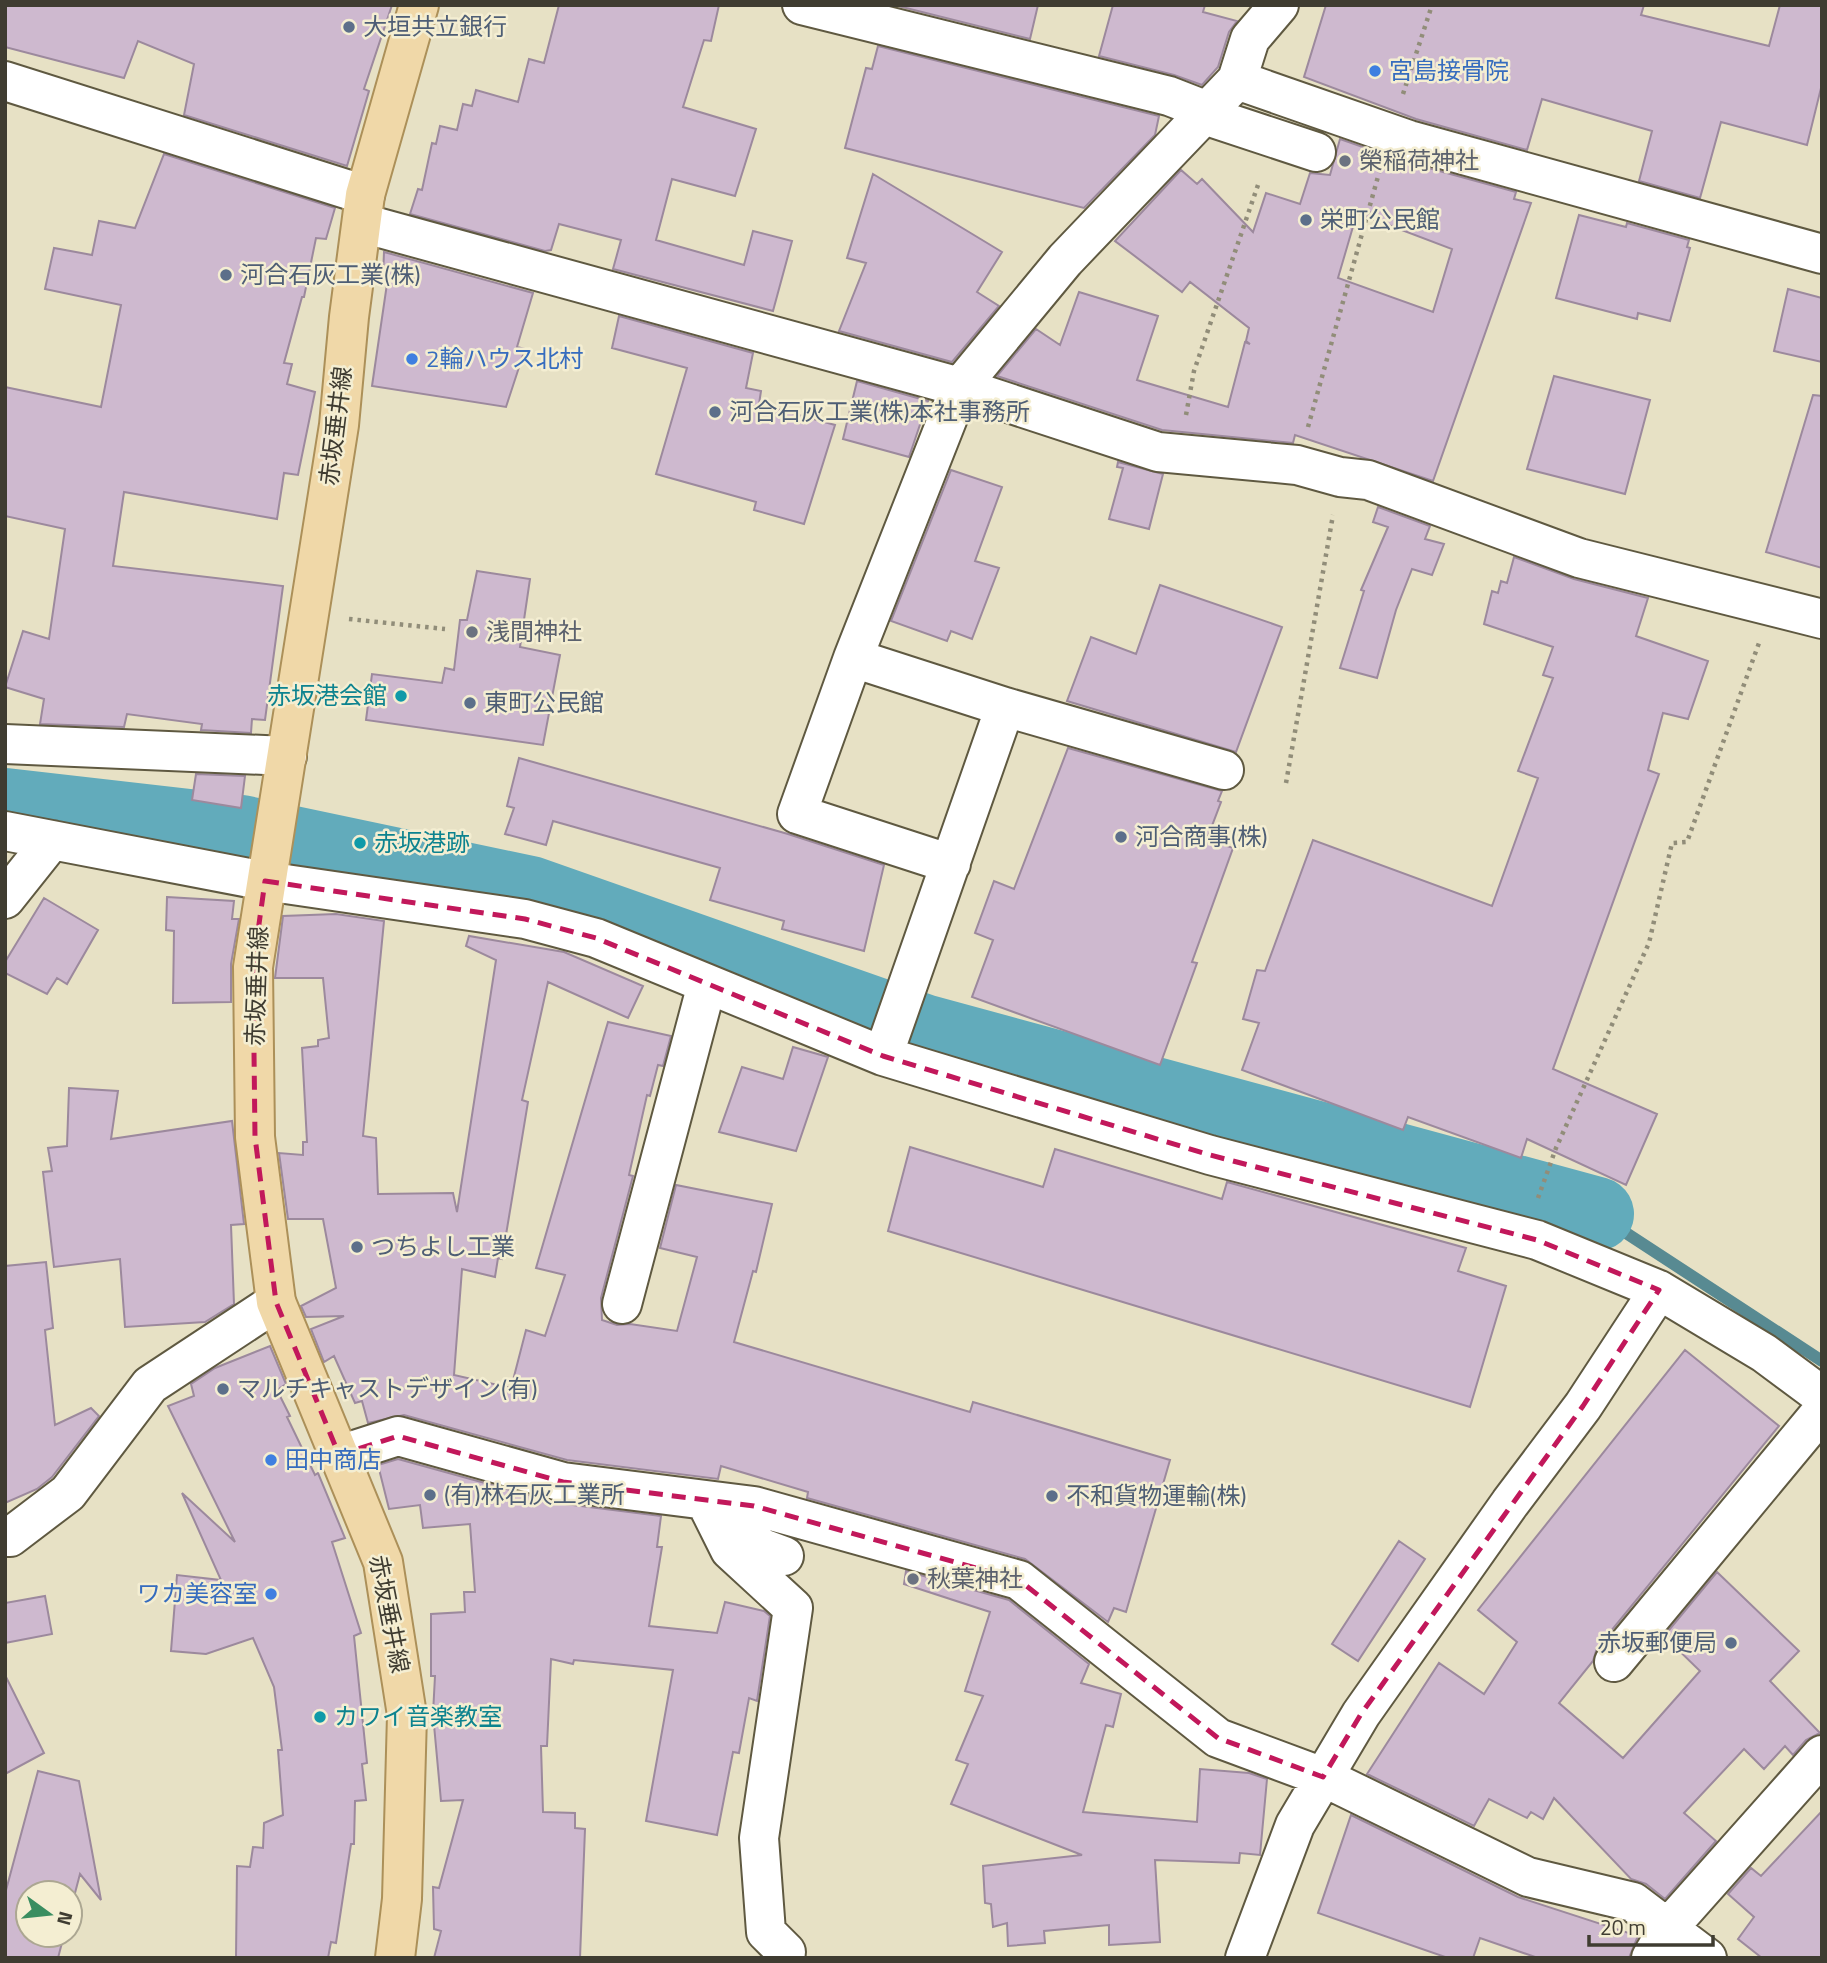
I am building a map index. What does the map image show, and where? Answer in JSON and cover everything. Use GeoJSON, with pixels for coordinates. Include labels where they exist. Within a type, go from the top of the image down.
{"type":"FeatureCollection","features":[{"type":"Feature","properties":{"kind":"main road","name":"赤坂垂井線"},"geometry":{"type":"LineString","coordinates":[[395,1958],[402,1899],[407,1715],[383,1562],[276,1302],[255,1137],[253,967],[339,425],[364,209],[419,5]]}},
{"type":"Feature","properties":{"kind":"street"},"geometry":{"type":"LineString","coordinates":[[802,5],[1169,96],[1203,112],[1316,152]]}},
{"type":"Feature","properties":{"kind":"street"},"geometry":{"type":"LineString","coordinates":[[951,864],[797,814],[853,658],[960,387],[1065,260],[1203,112],[1237,80],[1250,38],[1279,5]]}},
{"type":"Feature","properties":{"kind":"street"},"geometry":{"type":"LineString","coordinates":[[1237,80],[1390,133],[1822,254]]}},
{"type":"Feature","properties":{"kind":"street"},"geometry":{"type":"LineString","coordinates":[[5,81],[364,209],[960,387],[1158,452],[1297,465],[1340,477],[1368,480],[1579,558],[1822,619]]}},
{"type":"Feature","properties":{"kind":"street"},"geometry":{"type":"LineString","coordinates":[[853,658],[1005,708],[1224,770]]}},
{"type":"Feature","properties":{"kind":"street"},"geometry":{"type":"LineString","coordinates":[[891,1031],[1005,708]]}},
{"type":"Feature","properties":{"kind":"street"},"geometry":{"type":"LineString","coordinates":[[5,744],[288,756]]}},
{"type":"Feature","properties":{"kind":"street"},"geometry":{"type":"LineString","coordinates":[[5,831],[267,870],[525,919],[596,938],[707,984],[891,1031],[1210,1155],[1537,1240],[1659,1290],[1764,1353],[1822,1396]]}},
{"type":"Feature","properties":{"kind":"street"},"geometry":{"type":"LineString","coordinates":[[5,899],[52,840]]}},
{"type":"Feature","properties":{"kind":"street"},"geometry":{"type":"LineString","coordinates":[[622,1304],[707,984]]}},
{"type":"Feature","properties":{"kind":"street"},"geometry":{"type":"LineString","coordinates":[[1245,1958],[1295,1825],[1361,1714],[1510,1503],[1583,1406],[1659,1290]]}},
{"type":"Feature","properties":{"kind":"street"},"geometry":{"type":"LineString","coordinates":[[5,1537],[10,1537],[68,1493],[150,1385],[276,1302]]}},
{"type":"Feature","properties":{"kind":"street"},"geometry":{"type":"LineString","coordinates":[[1614,1662],[1822,1411]]}},
{"type":"Feature","properties":{"kind":"street"},"geometry":{"type":"LineString","coordinates":[[339,1455],[398,1436],[563,1482],[754,1506],[1019,1580],[1218,1738],[1324,1777],[1528,1877],[1633,1902],[1660,1942],[1707,1958]]}},
{"type":"Feature","properties":{"kind":"street"},"geometry":{"type":"LineString","coordinates":[[720,1502],[757,1546],[784,1556]]}},
{"type":"Feature","properties":{"kind":"street"},"geometry":{"type":"LineString","coordinates":[[720,1502],[730,1550],[793,1608],[759,1838],[766,1932],[786,1952]]}},
{"type":"Feature","properties":{"kind":"street"},"geometry":{"type":"LineString","coordinates":[[1660,1942],[1822,1755]]}},
{"type":"Feature","properties":{"kind":"path"},"geometry":{"type":"LineString","coordinates":[[1297,465],[1390,133],[1432,5]]}},
{"type":"Feature","properties":{"kind":"path"},"geometry":{"type":"LineString","coordinates":[[1179,454],[1194,371],[1259,182]]}},
{"type":"Feature","properties":{"kind":"path"},"geometry":{"type":"LineString","coordinates":[[1286,783],[1340,477]]}},
{"type":"Feature","properties":{"kind":"path"},"geometry":{"type":"LineString","coordinates":[[1535,1209],[1556,1148],[1649,943],[1672,843],[1687,842],[1773,606]]}},
{"type":"Feature","properties":{"kind":"path"},"geometry":{"type":"LineString","coordinates":[[308,614],[445,629]]}},
{"type":"Feature","properties":{"kind":"highlighted area"},"geometry":{"type":"Polygon","coordinates":[[[265,881],[525,919],[596,938],[883,1056],[1210,1155],[1537,1240],[1659,1290],[1583,1406],[1361,1714],[1323,1777],[1218,1738],[1019,1580],[754,1506],[563,1482],[398,1436],[339,1455],[276,1302],[255,1137],[253,967],[265,881]]]}},
{"type":"Feature","properties":{"kind":"building"},"geometry":{"type":"Polygon","coordinates":[[[5,5],[392,5],[364,89],[369,91],[347,166],[184,115],[194,64],[138,41],[124,78],[5,47],[5,5]]]}},
{"type":"Feature","properties":{"kind":"building"},"geometry":{"type":"Polygon","coordinates":[[[559,5],[719,5],[711,41],[704,40],[683,107],[756,129],[735,196],[672,179],[656,240],[744,265],[753,231],[792,241],[773,311],[613,269],[621,240],[559,224],[551,250],[545,251],[410,214],[418,189],[422,190],[432,143],[436,144],[440,126],[457,130],[463,104],[472,106],[476,90],[518,102],[529,59],[544,63],[559,5]]]}},
{"type":"Feature","properties":{"kind":"building"},"geometry":{"type":"Polygon","coordinates":[[[894,5],[1038,5],[1030,39],[894,5]]]}},
{"type":"Feature","properties":{"kind":"building"},"geometry":{"type":"Polygon","coordinates":[[[1113,5],[1205,5],[1203,12],[1237,21],[1229,32],[1218,67],[1202,85],[1099,56],[1113,5]]]}},
{"type":"Feature","properties":{"kind":"building"},"geometry":{"type":"Polygon","coordinates":[[[1326,5],[1644,5],[1641,15],[1769,46],[1780,5],[1822,5],[1822,84],[1807,145],[1721,122],[1700,198],[1639,181],[1652,131],[1542,99],[1527,150],[1416,119],[1304,77],[1326,5]]]}},
{"type":"Feature","properties":{"kind":"building"},"geometry":{"type":"Polygon","coordinates":[[[878,46],[1159,116],[1155,135],[1084,208],[845,148],[866,68],[872,69],[878,46]]]}},
{"type":"Feature","properties":{"kind":"building"},"geometry":{"type":"Polygon","coordinates":[[[1340,139],[1403,161],[1516,192],[1514,199],[1531,203],[1433,481],[1295,435],[1293,443],[1162,430],[997,376],[1036,329],[1060,345],[1079,292],[1158,316],[1137,380],[1228,407],[1245,342],[1250,344],[1246,341],[1249,328],[1190,282],[1182,292],[1115,241],[1181,170],[1197,184],[1202,179],[1253,232],[1266,193],[1300,204],[1310,173],[1330,175],[1340,139]],[[1357,213],[1338,278],[1433,312],[1452,249],[1357,213]]]}},
{"type":"Feature","properties":{"kind":"building"},"geometry":{"type":"Polygon","coordinates":[[[164,154],[335,208],[326,239],[316,238],[304,297],[284,363],[292,364],[287,384],[315,392],[298,475],[284,473],[277,519],[124,492],[113,566],[283,586],[265,720],[252,719],[251,733],[201,730],[202,724],[127,714],[124,727],[40,724],[44,699],[5,687],[23,631],[49,639],[65,529],[5,516],[5,387],[101,407],[121,305],[45,289],[54,248],[92,255],[99,221],[135,228],[164,154]]]}},
{"type":"Feature","properties":{"kind":"building"},"geometry":{"type":"Polygon","coordinates":[[[873,174],[1002,252],[977,292],[999,306],[952,362],[839,331],[866,263],[847,258],[873,174]]]}},
{"type":"Feature","properties":{"kind":"building"},"geometry":{"type":"Polygon","coordinates":[[[1579,215],[1626,227],[1627,223],[1689,240],[1687,247],[1690,248],[1670,321],[1638,313],[1637,319],[1556,298],[1579,215]]]}},
{"type":"Feature","properties":{"kind":"building"},"geometry":{"type":"Polygon","coordinates":[[[384,252],[533,293],[517,347],[525,349],[506,407],[372,386],[388,277],[383,276],[384,252]]]}},
{"type":"Feature","properties":{"kind":"building"},"geometry":{"type":"Polygon","coordinates":[[[1788,289],[1822,298],[1822,362],[1774,351],[1788,289]]]}},
{"type":"Feature","properties":{"kind":"building"},"geometry":{"type":"Polygon","coordinates":[[[619,316],[753,353],[746,388],[761,391],[759,404],[835,425],[804,524],[754,510],[756,502],[656,474],[687,368],[612,348],[619,316]]]}},
{"type":"Feature","properties":{"kind":"building"},"geometry":{"type":"Polygon","coordinates":[[[1554,376],[1650,400],[1625,494],[1527,469],[1554,376]]]}},
{"type":"Feature","properties":{"kind":"building"},"geometry":{"type":"Polygon","coordinates":[[[857,381],[928,401],[909,457],[843,439],[857,381]]]}},
{"type":"Feature","properties":{"kind":"building"},"geometry":{"type":"Polygon","coordinates":[[[1813,395],[1822,396],[1822,568],[1766,552],[1813,395]]]}},
{"type":"Feature","properties":{"kind":"building"},"geometry":{"type":"Polygon","coordinates":[[[1118,462],[1163,474],[1149,529],[1109,519],[1123,468],[1117,467],[1118,462]]]}},
{"type":"Feature","properties":{"kind":"building"},"geometry":{"type":"Polygon","coordinates":[[[951,470],[1002,487],[975,561],[999,568],[972,639],[951,631],[947,641],[891,621],[951,470]]]}},
{"type":"Feature","properties":{"kind":"building"},"geometry":{"type":"Polygon","coordinates":[[[1378,507],[1430,526],[1425,539],[1444,544],[1432,575],[1412,569],[1396,610],[1377,678],[1340,668],[1364,591],[1361,590],[1388,527],[1373,522],[1378,507]]]}},
{"type":"Feature","properties":{"kind":"building"},"geometry":{"type":"Polygon","coordinates":[[[1514,557],[1574,579],[1648,598],[1636,636],[1708,661],[1688,719],[1663,713],[1648,770],[1659,774],[1553,1069],[1657,1114],[1626,1185],[1527,1139],[1521,1158],[1408,1117],[1403,1130],[1242,1070],[1259,1023],[1243,1019],[1257,970],[1265,971],[1313,840],[1492,906],[1538,778],[1518,771],[1553,678],[1543,675],[1553,647],[1484,624],[1492,591],[1498,593],[1501,581],[1507,583],[1514,557]]]}},
{"type":"Feature","properties":{"kind":"building"},"geometry":{"type":"Polygon","coordinates":[[[477,571],[530,579],[520,647],[560,655],[543,745],[366,720],[372,674],[442,683],[445,668],[454,670],[460,620],[467,620],[477,571]]]}},
{"type":"Feature","properties":{"kind":"building"},"geometry":{"type":"Polygon","coordinates":[[[1160,585],[1282,627],[1236,752],[1067,701],[1091,637],[1136,654],[1160,585]]]}},
{"type":"Feature","properties":{"kind":"building"},"geometry":{"type":"Polygon","coordinates":[[[1068,748],[1222,791],[1218,801],[1221,802],[1207,839],[1233,848],[1192,962],[1197,963],[1160,1065],[972,997],[993,940],[975,933],[994,881],[1014,889],[1068,748]]]}},
{"type":"Feature","properties":{"kind":"building"},"geometry":{"type":"Polygon","coordinates":[[[519,758],[788,834],[884,865],[864,951],[782,929],[784,921],[710,900],[720,868],[553,821],[546,845],[505,834],[514,808],[507,806],[519,758]]]}},
{"type":"Feature","properties":{"kind":"building"},"geometry":{"type":"Polygon","coordinates":[[[196,774],[245,776],[241,808],[192,800],[196,774]]]}},
{"type":"Feature","properties":{"kind":"building"},"geometry":{"type":"Polygon","coordinates":[[[167,897],[234,901],[232,919],[239,919],[231,964],[231,1002],[173,1003],[174,931],[166,930],[167,897]]]}},
{"type":"Feature","properties":{"kind":"building"},"geometry":{"type":"Polygon","coordinates":[[[44,898],[98,930],[67,984],[57,978],[47,994],[5,973],[5,962],[44,898]]]}},
{"type":"Feature","properties":{"kind":"building"},"geometry":{"type":"Polygon","coordinates":[[[336,914],[384,921],[363,1136],[376,1138],[378,1194],[453,1193],[457,1212],[496,960],[466,946],[469,936],[564,952],[643,986],[628,1018],[548,982],[522,1100],[528,1102],[502,1259],[498,1258],[495,1277],[462,1269],[454,1375],[511,1388],[526,1330],[545,1336],[565,1275],[536,1268],[608,1022],[671,1036],[663,1066],[658,1065],[650,1096],[647,1095],[629,1175],[633,1176],[601,1298],[602,1320],[617,1325],[630,1324],[677,1331],[697,1257],[660,1248],[676,1185],[772,1204],[756,1272],[753,1271],[734,1342],[970,1412],[973,1402],[1170,1460],[1126,1612],[1114,1608],[1108,1622],[1025,1559],[807,1498],[808,1492],[721,1466],[718,1479],[567,1460],[404,1415],[368,1423],[362,1401],[355,1403],[334,1356],[324,1362],[311,1329],[344,1316],[306,1317],[301,1306],[336,1288],[323,1219],[288,1219],[279,1153],[303,1155],[303,1142],[307,1142],[302,1048],[318,1046],[318,1040],[329,1038],[323,978],[275,978],[283,916],[336,914]]]}},
{"type":"Feature","properties":{"kind":"building"},"geometry":{"type":"Polygon","coordinates":[[[793,1047],[828,1057],[796,1151],[719,1132],[742,1067],[783,1079],[793,1047]]]}},
{"type":"Feature","properties":{"kind":"building"},"geometry":{"type":"Polygon","coordinates":[[[69,1088],[118,1091],[111,1139],[232,1121],[244,1224],[231,1225],[234,1304],[205,1322],[125,1327],[120,1259],[54,1267],[43,1172],[52,1171],[48,1148],[67,1146],[69,1088]]]}},
{"type":"Feature","properties":{"kind":"building"},"geometry":{"type":"Polygon","coordinates":[[[910,1147],[1043,1187],[1055,1149],[1222,1199],[1227,1182],[1466,1248],[1458,1271],[1506,1286],[1470,1407],[888,1231],[910,1147]]]}},
{"type":"Feature","properties":{"kind":"building"},"geometry":{"type":"Polygon","coordinates":[[[46,1262],[53,1328],[45,1330],[55,1425],[91,1408],[99,1416],[52,1477],[37,1489],[5,1503],[5,1266],[46,1262]]]}},
{"type":"Feature","properties":{"kind":"building"},"geometry":{"type":"Polygon","coordinates":[[[270,1346],[286,1384],[277,1390],[290,1416],[287,1417],[315,1475],[318,1473],[345,1538],[332,1542],[361,1633],[354,1636],[367,1763],[362,1764],[366,1800],[355,1801],[354,1844],[351,1844],[336,1943],[331,1942],[328,1958],[236,1958],[237,1866],[250,1867],[253,1847],[263,1848],[264,1823],[283,1815],[278,1750],[282,1750],[274,1687],[253,1638],[206,1654],[171,1651],[177,1575],[221,1580],[182,1493],[235,1542],[168,1406],[194,1396],[191,1384],[215,1368],[270,1346]]]}},
{"type":"Feature","properties":{"kind":"building"},"geometry":{"type":"Polygon","coordinates":[[[1685,1350],[1779,1426],[1597,1648],[1593,1661],[1559,1703],[1623,1758],[1700,1671],[1664,1636],[1717,1572],[1799,1651],[1770,1681],[1820,1733],[1806,1740],[1793,1755],[1785,1746],[1764,1769],[1744,1749],[1684,1813],[1716,1841],[1665,1899],[1646,1884],[1631,1879],[1554,1798],[1543,1819],[1531,1812],[1527,1818],[1489,1799],[1474,1826],[1367,1774],[1439,1663],[1484,1694],[1517,1642],[1478,1610],[1685,1350]]]}},
{"type":"Feature","properties":{"kind":"building"},"geometry":{"type":"Polygon","coordinates":[[[398,1459],[557,1503],[661,1516],[657,1547],[662,1547],[649,1626],[717,1633],[725,1602],[764,1611],[770,1616],[757,1701],[749,1698],[739,1753],[733,1752],[717,1835],[646,1821],[673,1670],[574,1660],[573,1664],[551,1659],[547,1746],[541,1746],[543,1812],[575,1813],[575,1828],[585,1829],[580,1958],[434,1958],[441,1931],[434,1929],[433,1887],[439,1888],[463,1800],[441,1801],[433,1714],[435,1676],[431,1676],[431,1614],[465,1612],[464,1592],[475,1592],[470,1524],[423,1528],[420,1505],[389,1509],[378,1465],[398,1459]]]}},
{"type":"Feature","properties":{"kind":"building"},"geometry":{"type":"Polygon","coordinates":[[[1399,1541],[1425,1559],[1358,1661],[1332,1644],[1399,1541]]]}},
{"type":"Feature","properties":{"kind":"building"},"geometry":{"type":"Polygon","coordinates":[[[906,1571],[1009,1600],[1089,1664],[1081,1683],[1121,1694],[1113,1727],[1106,1725],[1083,1812],[1197,1822],[1200,1769],[1249,1773],[1267,1779],[1260,1855],[1240,1853],[1239,1863],[1155,1860],[1160,1942],[1109,1945],[1109,1925],[1044,1931],[1045,1943],[1008,1946],[1007,1923],[993,1927],[991,1904],[985,1903],[983,1866],[1082,1855],[951,1804],[968,1764],[956,1760],[983,1696],[965,1691],[990,1612],[904,1584],[906,1571]]]}},
{"type":"Feature","properties":{"kind":"building"},"geometry":{"type":"Polygon","coordinates":[[[45,1596],[52,1634],[5,1643],[5,1603],[45,1596]]]}},
{"type":"Feature","properties":{"kind":"building"},"geometry":{"type":"Polygon","coordinates":[[[5,1675],[44,1753],[5,1774],[5,1675]]]}},
{"type":"Feature","properties":{"kind":"building"},"geometry":{"type":"Polygon","coordinates":[[[38,1771],[79,1781],[101,1900],[80,1874],[79,1879],[14,1879],[14,1949],[60,1949],[58,1958],[5,1958],[5,1894],[38,1771]]]}},
{"type":"Feature","properties":{"kind":"building"},"geometry":{"type":"Polygon","coordinates":[[[1822,1811],[1822,1958],[1762,1958],[1738,1939],[1754,1917],[1728,1894],[1751,1868],[1761,1876],[1822,1811]]]}},
{"type":"Feature","properties":{"kind":"building"},"geometry":{"type":"Polygon","coordinates":[[[1351,1815],[1518,1897],[1638,1936],[1629,1958],[1538,1958],[1480,1938],[1473,1958],[1448,1958],[1318,1913],[1351,1815]]]}},
{"type":"Feature","properties":{"kind":"waterway"},"geometry":{"type":"LineString","coordinates":[[5,805],[241,832],[530,893],[923,1031],[1597,1214]]}},
{"type":"Feature","properties":{"kind":"waterway"},"geometry":{"type":"LineString","coordinates":[[1597,1214],[1822,1361]]}},
{"type":"Feature","properties":{"kind":"place","name":"大垣共立銀行"},"geometry":{"type":"Point","coordinates":[349,27]}},
{"type":"Feature","properties":{"kind":"place","name":"宮島接骨院"},"geometry":{"type":"Point","coordinates":[1375,71]}},
{"type":"Feature","properties":{"kind":"place","name":"榮稲荷神社"},"geometry":{"type":"Point","coordinates":[1345,161]}},
{"type":"Feature","properties":{"kind":"place","name":"栄町公民館"},"geometry":{"type":"Point","coordinates":[1306,220]}},
{"type":"Feature","properties":{"kind":"place","name":"河合石灰工業(株)"},"geometry":{"type":"Point","coordinates":[226,275]}},
{"type":"Feature","properties":{"kind":"place","name":"2輪ハウス北村"},"geometry":{"type":"Point","coordinates":[412,359]}},
{"type":"Feature","properties":{"kind":"place","name":"河合石灰工業(株)本社事務所"},"geometry":{"type":"Point","coordinates":[715,412]}},
{"type":"Feature","properties":{"kind":"place","name":"浅間神社"},"geometry":{"type":"Point","coordinates":[472,632]}},
{"type":"Feature","properties":{"kind":"place","name":"赤坂港会館"},"geometry":{"type":"Point","coordinates":[401,696]}},
{"type":"Feature","properties":{"kind":"place","name":"東町公民館"},"geometry":{"type":"Point","coordinates":[470,703]}},
{"type":"Feature","properties":{"kind":"place","name":"河合商事(株)"},"geometry":{"type":"Point","coordinates":[1121,837]}},
{"type":"Feature","properties":{"kind":"place","name":"赤坂港跡"},"geometry":{"type":"Point","coordinates":[360,843]}},
{"type":"Feature","properties":{"kind":"place","name":"つちよし工業"},"geometry":{"type":"Point","coordinates":[357,1247]}},
{"type":"Feature","properties":{"kind":"place","name":"マルチキャストデザイン(有)"},"geometry":{"type":"Point","coordinates":[223,1389]}},
{"type":"Feature","properties":{"kind":"place","name":"田中商店"},"geometry":{"type":"Point","coordinates":[271,1460]}},
{"type":"Feature","properties":{"kind":"place","name":"(有)林石灰工業所"},"geometry":{"type":"Point","coordinates":[430,1495]}},
{"type":"Feature","properties":{"kind":"place","name":"不和貨物運輸(株)"},"geometry":{"type":"Point","coordinates":[1052,1496]}},
{"type":"Feature","properties":{"kind":"place","name":"秋葉神社"},"geometry":{"type":"Point","coordinates":[913,1579]}},
{"type":"Feature","properties":{"kind":"place","name":"ワカ美容室"},"geometry":{"type":"Point","coordinates":[271,1594]}},
{"type":"Feature","properties":{"kind":"place","name":"赤坂郵便局"},"geometry":{"type":"Point","coordinates":[1731,1643]}},
{"type":"Feature","properties":{"kind":"place","name":"カワイ音楽教室"},"geometry":{"type":"Point","coordinates":[320,1717]}}]}
